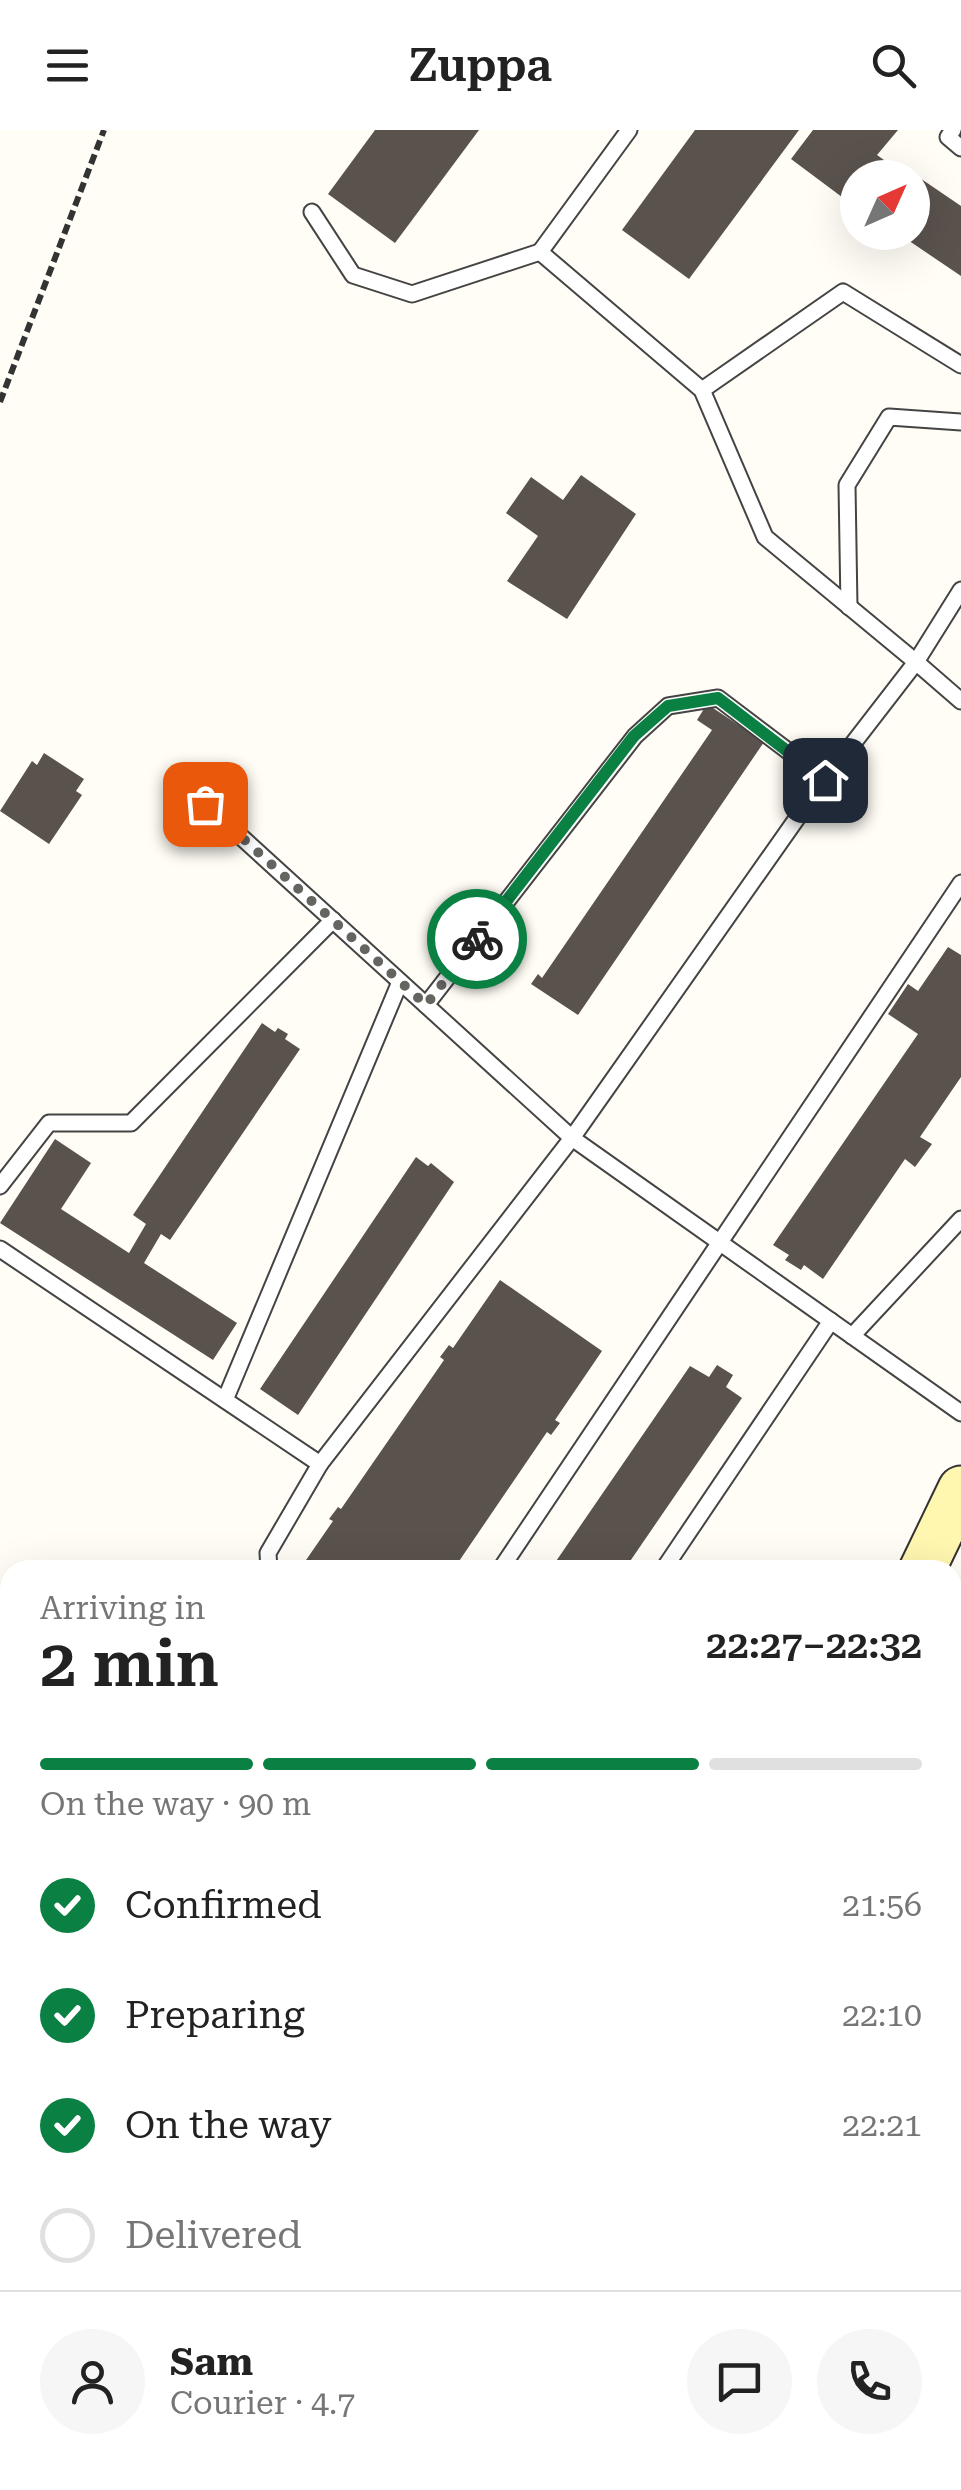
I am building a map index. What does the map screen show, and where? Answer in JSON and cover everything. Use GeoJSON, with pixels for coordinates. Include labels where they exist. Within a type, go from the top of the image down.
{"type":"FeatureCollection","features":[{"type":"Feature","properties":{"kind":"street"},"geometry":{"type":"LineString","coordinates":[[927,1560],[961,1489]]}},
{"type":"Feature","properties":{"kind":"lane"},"geometry":{"type":"LineString","coordinates":[[312,212],[353,275],[412,294],[540,252],[629,130]]}},
{"type":"Feature","properties":{"kind":"lane"},"geometry":{"type":"LineString","coordinates":[[953,130],[948,136],[961,148]]}},
{"type":"Feature","properties":{"kind":"lane"},"geometry":{"type":"LineString","coordinates":[[540,252],[702,390],[764,537],[961,701]]}},
{"type":"Feature","properties":{"kind":"lane"},"geometry":{"type":"LineString","coordinates":[[702,390],[843,292],[961,365]]}},
{"type":"Feature","properties":{"kind":"lane"},"geometry":{"type":"LineString","coordinates":[[849,607],[847,485],[889,416],[961,422]]}},
{"type":"Feature","properties":{"kind":"lane"},"geometry":{"type":"LineString","coordinates":[[268,1560],[268,1554],[320,1464],[572,1138],[825,780],[916,662],[961,590]]}},
{"type":"Feature","properties":{"kind":"lane"},"geometry":{"type":"LineString","coordinates":[[426,1005],[634,736],[668,706],[718,698],[825,780]]}},
{"type":"Feature","properties":{"kind":"lane"},"geometry":{"type":"LineString","coordinates":[[205,804],[572,1138],[961,1413]]}},
{"type":"Feature","properties":{"kind":"lane"},"geometry":{"type":"LineString","coordinates":[[507,1560],[961,883]]}},
{"type":"Feature","properties":{"kind":"lane"},"geometry":{"type":"LineString","coordinates":[[0,1186],[49,1124],[131,1124],[333,920]]}},
{"type":"Feature","properties":{"kind":"lane"},"geometry":{"type":"LineString","coordinates":[[225,1400],[400,982]]}},
{"type":"Feature","properties":{"kind":"lane"},"geometry":{"type":"LineString","coordinates":[[852,1336],[961,1219]]}},
{"type":"Feature","properties":{"kind":"lane"},"geometry":{"type":"LineString","coordinates":[[0,1249],[320,1464]]}},
{"type":"Feature","properties":{"kind":"lane"},"geometry":{"type":"LineString","coordinates":[[670,1560],[831,1321]]}},
{"type":"Feature","properties":{"kind":"path"},"geometry":{"type":"LineString","coordinates":[[0,402],[104,130]]}},
{"type":"Feature","properties":{"kind":"building"},"geometry":{"type":"Polygon","coordinates":[[[375,130],[479,130],[395,243],[328,194],[375,130]]]}},
{"type":"Feature","properties":{"kind":"building"},"geometry":{"type":"Polygon","coordinates":[[[695,130],[799,130],[689,279],[622,230],[695,130]]]}},
{"type":"Feature","properties":{"kind":"building"},"geometry":{"type":"Polygon","coordinates":[[[813,130],[898,130],[877,155],[884,160],[840,160],[840,196],[791,159],[813,130]]]}},
{"type":"Feature","properties":{"kind":"building"},"geometry":{"type":"Polygon","coordinates":[[[930,185],[961,206],[961,276],[923,250],[930,250],[930,185]]]}},
{"type":"Feature","properties":{"kind":"building"},"geometry":{"type":"Polygon","coordinates":[[[581,475],[636,514],[567,619],[507,581],[538,536],[506,513],[531,477],[563,500],[581,475]]]}},
{"type":"Feature","properties":{"kind":"building"},"geometry":{"type":"Polygon","coordinates":[[[707,704],[764,742],[578,1015],[531,984],[538,974],[542,978],[712,730],[697,720],[707,704]]]}},
{"type":"Feature","properties":{"kind":"building"},"geometry":{"type":"Polygon","coordinates":[[[44,753],[84,779],[76,791],[82,795],[49,844],[0,811],[32,761],[37,765],[44,753]]]}},
{"type":"Feature","properties":{"kind":"building"},"geometry":{"type":"Polygon","coordinates":[[[948,947],[961,955],[961,1077],[920,1137],[932,1144],[915,1167],[905,1159],[823,1279],[804,1265],[801,1270],[785,1260],[789,1255],[773,1245],[918,1034],[888,1014],[908,984],[918,991],[948,947]]]}},
{"type":"Feature","properties":{"kind":"building"},"geometry":{"type":"Polygon","coordinates":[[[262,1023],[275,1032],[278,1028],[288,1034],[285,1039],[300,1049],[170,1240],[161,1234],[144,1263],[237,1323],[213,1360],[0,1223],[55,1139],[91,1163],[61,1209],[129,1253],[146,1224],[133,1215],[262,1023]]]}},
{"type":"Feature","properties":{"kind":"building"},"geometry":{"type":"Polygon","coordinates":[[[416,1157],[428,1166],[431,1163],[454,1182],[298,1415],[260,1389],[416,1157]]]}},
{"type":"Feature","properties":{"kind":"building"},"geometry":{"type":"Polygon","coordinates":[[[500,1280],[602,1351],[555,1420],[560,1423],[551,1435],[547,1432],[460,1560],[306,1560],[333,1521],[329,1519],[338,1507],[341,1509],[444,1360],[440,1357],[449,1345],[453,1348],[500,1280]]]}},
{"type":"Feature","properties":{"kind":"building"},"geometry":{"type":"Polygon","coordinates":[[[717,1365],[733,1375],[726,1387],[742,1398],[631,1560],[557,1560],[690,1366],[709,1377],[717,1365]]]}},
{"type":"Feature","properties":{"kind":"way so far"},"geometry":{"type":"LineString","coordinates":[[205,804],[426,1005],[477,939]]}},
{"type":"Feature","properties":{"kind":"route"},"geometry":{"type":"LineString","coordinates":[[477,939],[634,736],[668,706],[718,698],[825,780]]}}]}
